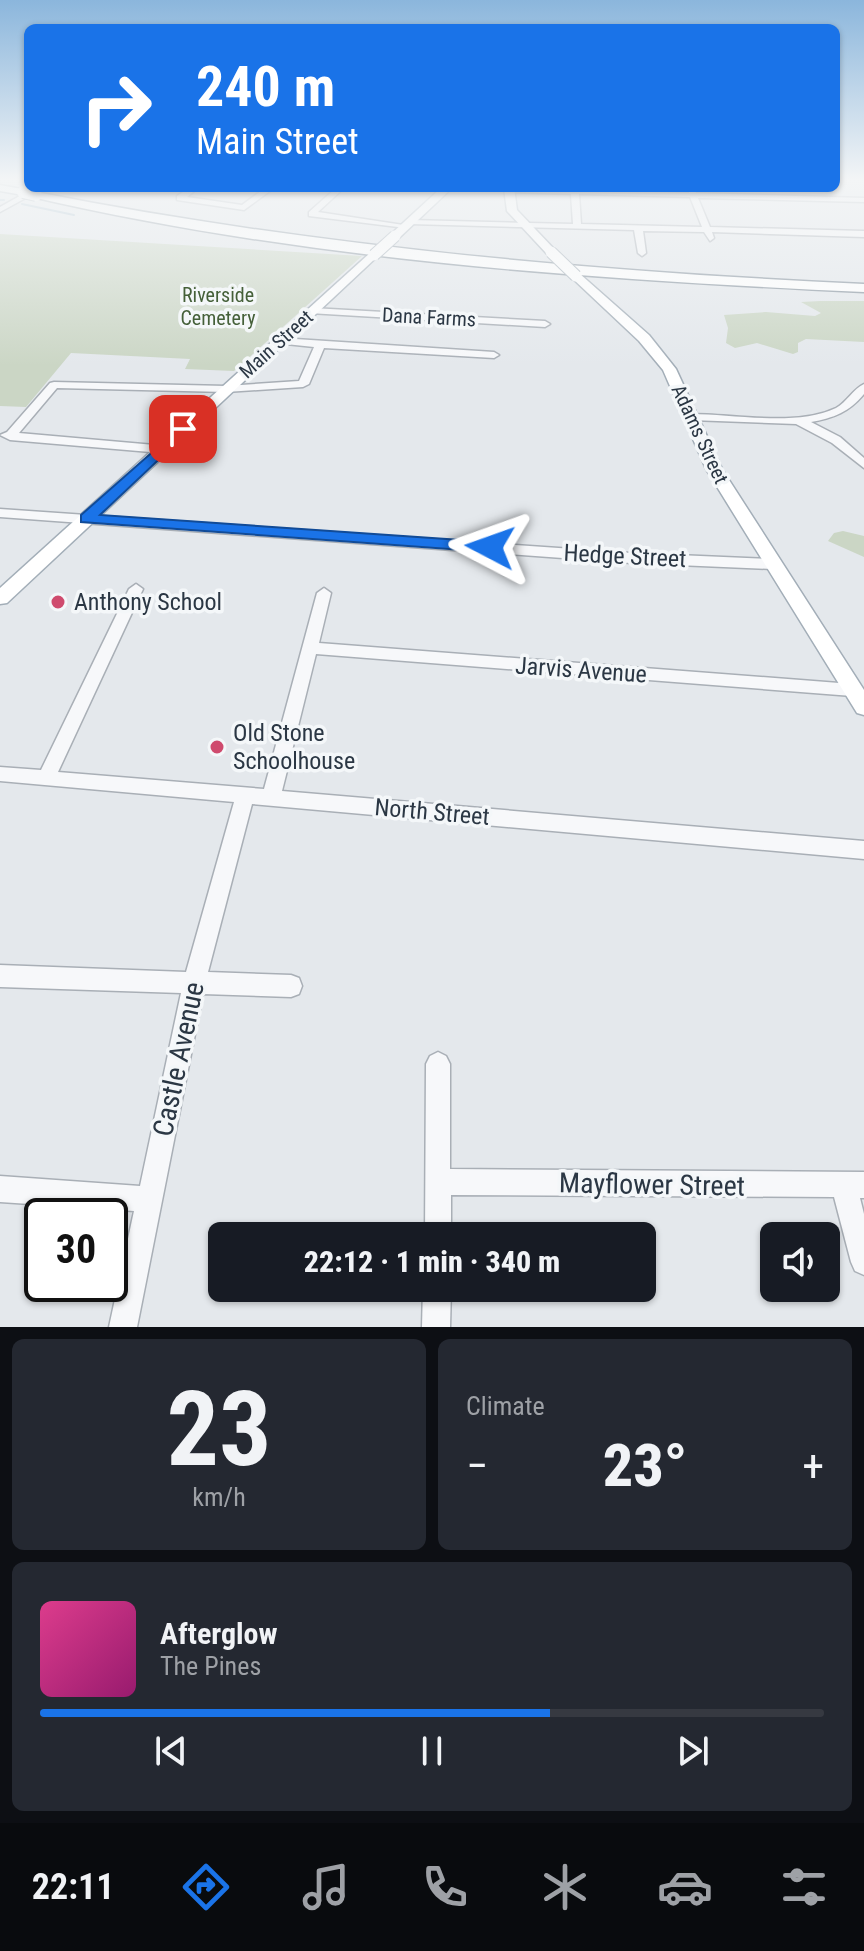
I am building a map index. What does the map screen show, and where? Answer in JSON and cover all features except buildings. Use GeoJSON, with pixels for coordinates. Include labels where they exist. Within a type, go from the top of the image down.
{"type":"FeatureCollection","features":[{"type":"Feature","properties":{"kind":"highway"},"geometry":{"type":"LineString","coordinates":[[326,242],[673,277],[864,288]]}},
{"type":"Feature","properties":{"kind":"highway"},"geometry":{"type":"LineString","coordinates":[[396,242],[663,268],[864,278]]}},
{"type":"Feature","properties":{"kind":"main road","name":"Main Street"},"geometry":{"type":"LineString","coordinates":[[0,598],[388,242]]}},
{"type":"Feature","properties":{"kind":"main road","name":"Adams Street"},"geometry":{"type":"LineString","coordinates":[[540,242],[660,356],[676,382],[708,459],[864,707]]}},
{"type":"Feature","properties":{"kind":"street"},"geometry":{"type":"LineString","coordinates":[[640,242],[642,253]]}},
{"type":"Feature","properties":{"kind":"street","name":"Dana Farms"},"geometry":{"type":"LineString","coordinates":[[312,311],[545,324]]}},
{"type":"Feature","properties":{"kind":"street"},"geometry":{"type":"LineString","coordinates":[[280,341],[494,355]]}},
{"type":"Feature","properties":{"kind":"street"},"geometry":{"type":"LineString","coordinates":[[5,435],[54,385],[226,389],[303,384],[320,345]]}},
{"type":"Feature","properties":{"kind":"street"},"geometry":{"type":"LineString","coordinates":[[801,422],[845,408],[864,387]]}},
{"type":"Feature","properties":{"kind":"street"},"geometry":{"type":"LineString","coordinates":[[691,417],[730,416],[801,422],[836,440],[864,464]]}},
{"type":"Feature","properties":{"kind":"street"},"geometry":{"type":"LineString","coordinates":[[5,435],[162,449]]}},
{"type":"Feature","properties":{"kind":"street","name":"Hedge Street"},"geometry":{"type":"LineString","coordinates":[[0,513],[615,557],[772,564]]}},
{"type":"Feature","properties":{"kind":"street"},"geometry":{"type":"LineString","coordinates":[[46,779],[136,589]]}},
{"type":"Feature","properties":{"kind":"street"},"geometry":{"type":"LineString","coordinates":[[271,797],[324,593]]}},
{"type":"Feature","properties":{"kind":"street","name":"Jarvis Avenue"},"geometry":{"type":"LineString","coordinates":[[309,648],[852,690]]}},
{"type":"Feature","properties":{"kind":"street","name":"North Street"},"geometry":{"type":"LineString","coordinates":[[0,774],[864,850]]}},
{"type":"Feature","properties":{"kind":"street","name":"Castle Avenue"},"geometry":{"type":"LineString","coordinates":[[123,1327],[194,983],[245,794]]}},
{"type":"Feature","properties":{"kind":"street"},"geometry":{"type":"LineString","coordinates":[[0,976],[291,986]]}},
{"type":"Feature","properties":{"kind":"street"},"geometry":{"type":"LineString","coordinates":[[438,1064],[439,1222]]}},
{"type":"Feature","properties":{"kind":"street","name":"Mayflower Street"},"geometry":{"type":"LineString","coordinates":[[440,1182],[854,1186]]}},
{"type":"Feature","properties":{"kind":"street"},"geometry":{"type":"LineString","coordinates":[[854,1186],[864,1262]]}},
{"type":"Feature","properties":{"kind":"street"},"geometry":{"type":"LineString","coordinates":[[0,1189],[148,1199]]}},
{"type":"Feature","properties":{"kind":"street"},"geometry":{"type":"LineString","coordinates":[[436,1327],[437,1302]]}},
{"type":"Feature","properties":{"kind":"green space","name":"Riverside Cemetery"},"geometry":{"type":"Polygon","coordinates":[[[0,242],[130,242],[362,256],[234,371],[185,369],[190,359],[71,353],[26,407],[0,406],[0,242]]]}},
{"type":"Feature","properties":{"kind":"green space"},"geometry":{"type":"Polygon","coordinates":[[[864,301],[864,342],[806,339],[798,343],[798,352],[793,354],[757,343],[735,348],[726,343],[728,328],[724,315],[766,312],[815,316],[821,313],[801,302],[864,301]]]}},
{"type":"Feature","properties":{"kind":"green space"},"geometry":{"type":"Polygon","coordinates":[[[843,531],[864,536],[864,557],[828,541],[834,533],[843,531]]]}},
{"type":"Feature","properties":{"kind":"place","name":"Anthony School"},"geometry":{"type":"Point","coordinates":[58,602]}},
{"type":"Feature","properties":{"kind":"place","name":"Old Stone Schoolhouse"},"geometry":{"type":"Point","coordinates":[217,747]}},
{"type":"Feature","properties":{"kind":"route"},"geometry":{"type":"LineString","coordinates":[[183,429],[87,518],[490,547]]}}]}
